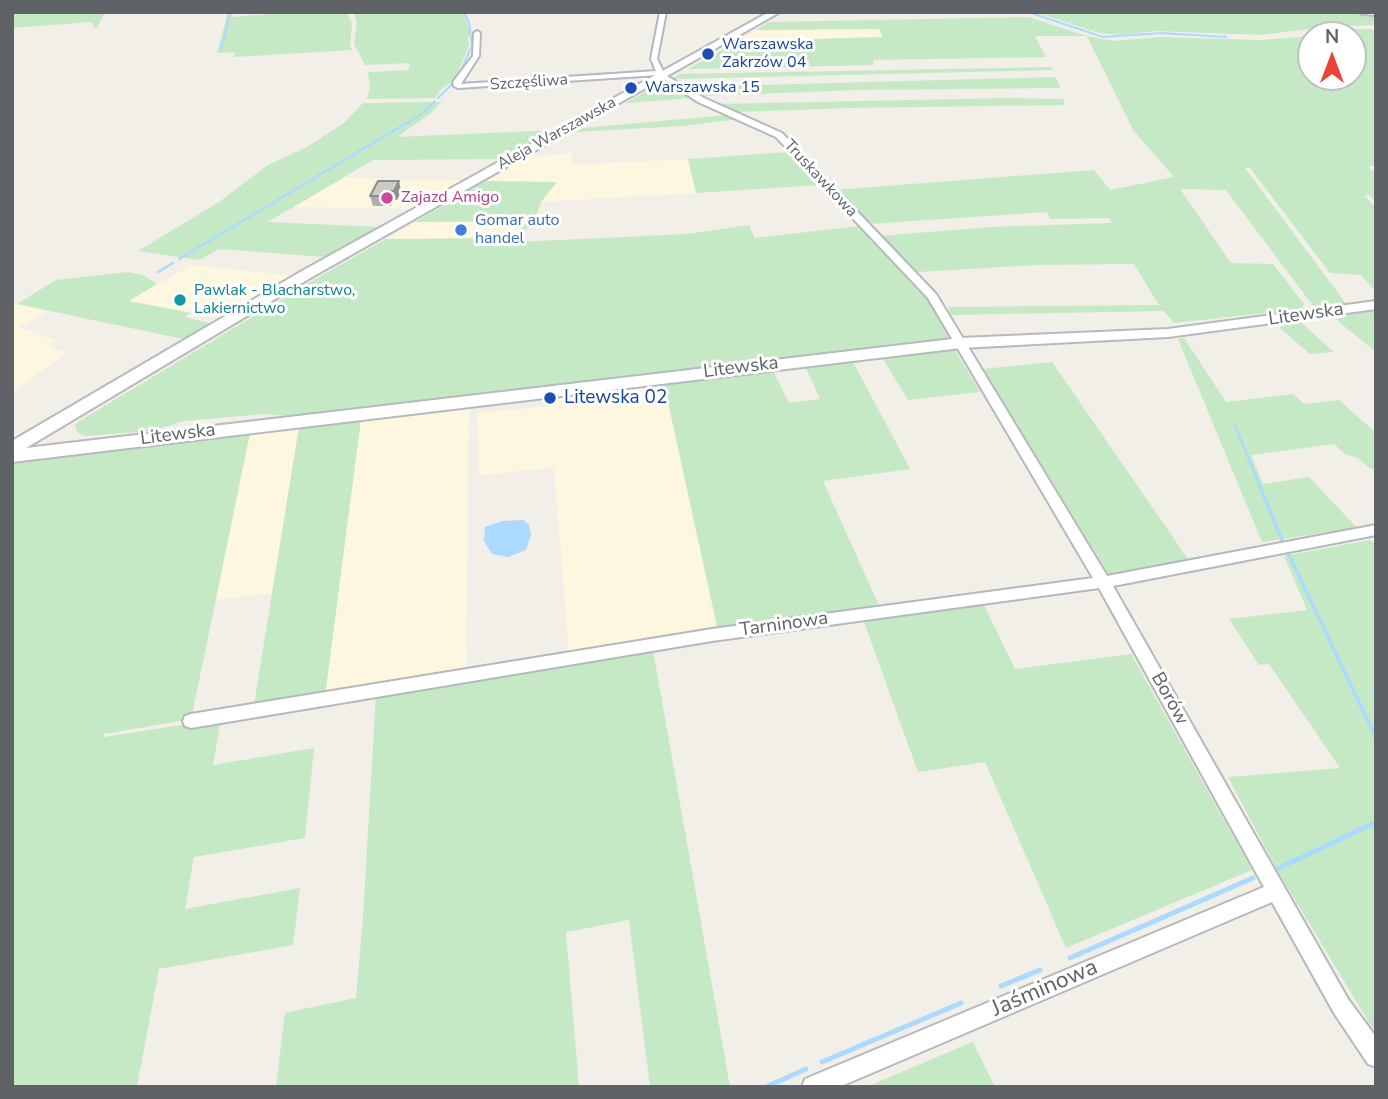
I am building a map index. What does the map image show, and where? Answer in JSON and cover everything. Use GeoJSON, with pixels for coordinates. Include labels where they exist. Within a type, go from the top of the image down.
{"type":"FeatureCollection","features":[{"type":"Feature","properties":{"kind":"street"},"geometry":{"type":"LineString","coordinates":[[661,75],[654,59],[663,12]]}},
{"type":"Feature","properties":{"kind":"street","name":"Aleja Warszawska"},"geometry":{"type":"LineString","coordinates":[[12,449],[307,274],[776,12]]}},
{"type":"Feature","properties":{"kind":"street"},"geometry":{"type":"LineString","coordinates":[[1362,12],[1376,13]]}},
{"type":"Feature","properties":{"kind":"street","name":"Szczęśliwa"},"geometry":{"type":"LineString","coordinates":[[478,33],[476,56],[457,82],[458,86],[661,75]]}},
{"type":"Feature","properties":{"kind":"street","name":"Truskawkowa"},"geometry":{"type":"LineString","coordinates":[[661,75],[701,100],[779,135],[932,296],[961,343]]}},
{"type":"Feature","properties":{"kind":"street","name":"Litewska"},"geometry":{"type":"LineString","coordinates":[[108,443],[961,343],[1168,333],[1376,305]]}},
{"type":"Feature","properties":{"kind":"street","name":"Borów"},"geometry":{"type":"LineString","coordinates":[[961,343],[972,366],[1103,582],[1341,1006],[1376,1056]]}},
{"type":"Feature","properties":{"kind":"street"},"geometry":{"type":"LineString","coordinates":[[65,418],[59,437],[69,443]]}},
{"type":"Feature","properties":{"kind":"street"},"geometry":{"type":"LineString","coordinates":[[50,451],[30,446],[30,439],[108,443]]}},
{"type":"Feature","properties":{"kind":"street"},"geometry":{"type":"LineString","coordinates":[[12,456],[108,443]]}},
{"type":"Feature","properties":{"kind":"street","name":"Tarninowa"},"geometry":{"type":"LineString","coordinates":[[191,721],[699,637],[1103,582],[1376,530]]}},
{"type":"Feature","properties":{"kind":"street","name":"Jaśminowa"},"geometry":{"type":"LineString","coordinates":[[813,1087],[1276,891]]}},
{"type":"Feature","properties":{"kind":"shaded area"},"geometry":{"type":"Polygon","coordinates":[[[879,29],[883,37],[738,41],[756,30],[879,29]]]}},
{"type":"Feature","properties":{"kind":"shaded area"},"geometry":{"type":"Polygon","coordinates":[[[572,154],[570,165],[688,159],[696,193],[541,202],[556,182],[486,181],[530,156],[572,154]]]}},
{"type":"Feature","properties":{"kind":"shaded area"},"geometry":{"type":"Polygon","coordinates":[[[346,177],[464,180],[412,209],[294,207],[346,177]]]}},
{"type":"Feature","properties":{"kind":"shaded area","name":"Gomar auto handel"},"geometry":{"type":"Polygon","coordinates":[[[529,221],[511,238],[386,239],[415,222],[529,221]]]}},
{"type":"Feature","properties":{"kind":"shaded area"},"geometry":{"type":"Polygon","coordinates":[[[191,265],[290,276],[219,318],[128,301],[191,265]]]}},
{"type":"Feature","properties":{"kind":"shaded area"},"geometry":{"type":"Polygon","coordinates":[[[12,303],[48,311],[19,327],[56,341],[48,346],[67,353],[12,392],[12,303]]]}},
{"type":"Feature","properties":{"kind":"shaded area"},"geometry":{"type":"Polygon","coordinates":[[[664,384],[718,631],[569,654],[554,468],[479,475],[478,413],[550,406],[550,400],[664,384]]]}},
{"type":"Feature","properties":{"kind":"shaded area"},"geometry":{"type":"Polygon","coordinates":[[[469,407],[466,671],[325,696],[361,419],[469,407]]]}},
{"type":"Feature","properties":{"kind":"shaded area"},"geometry":{"type":"Polygon","coordinates":[[[299,427],[272,593],[216,600],[250,433],[299,427]]]}},
{"type":"Feature","properties":{"kind":"green space"},"geometry":{"type":"Polygon","coordinates":[[[12,12],[105,12],[96,29],[91,22],[12,28],[12,12]]]}},
{"type":"Feature","properties":{"kind":"green space"},"geometry":{"type":"Polygon","coordinates":[[[228,12],[233,12],[232,17],[296,12],[347,12],[352,24],[350,46],[353,50],[234,57],[235,52],[217,53],[228,12]]]}},
{"type":"Feature","properties":{"kind":"green space"},"geometry":{"type":"Polygon","coordinates":[[[354,12],[464,12],[471,36],[468,37],[469,45],[455,80],[441,89],[435,98],[367,99],[370,86],[368,72],[408,70],[410,63],[365,65],[354,44],[357,23],[354,12]]]}},
{"type":"Feature","properties":{"kind":"green space"},"geometry":{"type":"Polygon","coordinates":[[[1035,12],[1322,12],[1376,15],[1376,25],[1367,25],[1367,21],[1297,21],[1297,30],[1260,35],[1155,31],[1123,35],[1099,33],[1035,12]]]}},
{"type":"Feature","properties":{"kind":"green space"},"geometry":{"type":"Polygon","coordinates":[[[1028,17],[1087,36],[1035,36],[1046,57],[873,60],[874,65],[688,69],[738,41],[883,37],[879,29],[756,30],[769,22],[1028,17]]]}},
{"type":"Feature","properties":{"kind":"green space"},"geometry":{"type":"Polygon","coordinates":[[[1367,29],[1376,32],[1376,166],[1368,166],[1376,175],[1376,202],[1369,195],[1365,196],[1376,208],[1376,292],[1361,275],[1330,273],[1250,168],[1245,168],[1347,305],[1320,309],[1314,307],[1226,190],[1180,189],[1231,263],[1273,264],[1304,304],[1302,309],[1174,323],[1164,311],[951,315],[948,307],[1159,305],[1134,264],[1037,265],[918,272],[880,236],[989,227],[1112,223],[1109,218],[1050,219],[1047,212],[869,224],[834,190],[1094,170],[1110,190],[1174,177],[1133,130],[1087,36],[1113,41],[1161,37],[1260,40],[1297,37],[1297,91],[1367,91],[1367,29]]]}},
{"type":"Feature","properties":{"kind":"green space"},"geometry":{"type":"Polygon","coordinates":[[[1052,67],[1053,70],[672,79],[680,74],[1052,67]]]}},
{"type":"Feature","properties":{"kind":"green space"},"geometry":{"type":"Polygon","coordinates":[[[1056,77],[1060,88],[858,90],[701,96],[684,87],[1056,77]]]}},
{"type":"Feature","properties":{"kind":"green space"},"geometry":{"type":"Polygon","coordinates":[[[664,81],[692,98],[626,103],[664,81]]]}},
{"type":"Feature","properties":{"kind":"green space"},"geometry":{"type":"Polygon","coordinates":[[[1063,99],[1065,105],[737,112],[716,104],[1063,99]]]}},
{"type":"Feature","properties":{"kind":"green space"},"geometry":{"type":"Polygon","coordinates":[[[441,102],[431,113],[397,137],[557,130],[502,159],[373,160],[268,222],[381,227],[324,257],[219,249],[199,260],[138,251],[219,202],[268,165],[307,147],[344,123],[363,103],[441,102]]]}},
{"type":"Feature","properties":{"kind":"green space"},"geometry":{"type":"Polygon","coordinates":[[[728,115],[739,119],[683,126],[575,132],[582,128],[728,115]]]}},
{"type":"Feature","properties":{"kind":"green space"},"geometry":{"type":"Polygon","coordinates":[[[789,152],[819,185],[696,193],[688,159],[789,152]]]}},
{"type":"Feature","properties":{"kind":"green space"},"geometry":{"type":"Polygon","coordinates":[[[486,181],[557,182],[541,202],[535,220],[515,242],[687,234],[749,225],[755,238],[859,226],[927,298],[951,338],[288,416],[264,414],[183,421],[152,431],[85,436],[78,433],[75,426],[78,422],[386,239],[511,238],[528,221],[415,222],[486,181]]]}},
{"type":"Feature","properties":{"kind":"green space"},"geometry":{"type":"Polygon","coordinates":[[[128,272],[143,275],[157,284],[129,301],[191,313],[185,317],[210,323],[183,339],[17,304],[56,280],[128,272]]]}},
{"type":"Feature","properties":{"kind":"green space"},"geometry":{"type":"Polygon","coordinates":[[[1376,308],[1376,352],[1333,317],[1376,308]]]}},
{"type":"Feature","properties":{"kind":"green space"},"geometry":{"type":"Polygon","coordinates":[[[1299,321],[1334,352],[1310,354],[1280,328],[1281,323],[1299,321]]]}},
{"type":"Feature","properties":{"kind":"green space"},"geometry":{"type":"Polygon","coordinates":[[[1184,338],[1226,402],[1293,394],[1304,404],[1339,400],[1376,433],[1376,468],[1371,469],[1358,458],[1345,454],[1334,444],[1251,455],[1263,484],[1309,477],[1357,528],[1262,542],[1178,339],[1184,338]]]}},
{"type":"Feature","properties":{"kind":"green space"},"geometry":{"type":"Polygon","coordinates":[[[954,348],[980,392],[908,400],[882,357],[954,348]]]}},
{"type":"Feature","properties":{"kind":"green space"},"geometry":{"type":"Polygon","coordinates":[[[852,360],[910,469],[823,481],[880,608],[718,631],[664,384],[773,370],[789,403],[820,399],[805,366],[852,360]]]}},
{"type":"Feature","properties":{"kind":"green space"},"geometry":{"type":"Polygon","coordinates":[[[1052,362],[1190,562],[1109,575],[983,369],[1052,362]]]}},
{"type":"Feature","properties":{"kind":"green space"},"geometry":{"type":"Polygon","coordinates":[[[361,419],[325,696],[104,734],[104,737],[221,719],[213,765],[314,748],[305,838],[194,857],[185,909],[300,888],[293,945],[159,969],[137,1087],[12,1087],[12,463],[250,433],[192,715],[254,704],[299,427],[361,419]]]}},
{"type":"Feature","properties":{"kind":"green space"},"geometry":{"type":"Polygon","coordinates":[[[1370,540],[1376,545],[1376,1028],[1373,1029],[1277,870],[1228,777],[1340,768],[1269,664],[1259,665],[1229,619],[1307,610],[1284,556],[1370,540]]]}},
{"type":"Feature","properties":{"kind":"green space"},"geometry":{"type":"Polygon","coordinates":[[[984,605],[1015,669],[1131,654],[1252,870],[1066,948],[985,762],[918,772],[864,622],[984,605]]]}},
{"type":"Feature","properties":{"kind":"green space"},"geometry":{"type":"Polygon","coordinates":[[[653,650],[730,1087],[650,1087],[629,920],[566,932],[579,1087],[276,1087],[285,1013],[356,998],[376,694],[653,650]]]}},
{"type":"Feature","properties":{"kind":"green space"},"geometry":{"type":"Polygon","coordinates":[[[973,1042],[995,1087],[867,1087],[892,1076],[973,1042]]]}},
{"type":"Feature","properties":{"kind":"water"},"geometry":{"type":"Polygon","coordinates":[[[523,520],[529,525],[531,535],[526,550],[508,557],[492,554],[484,541],[485,527],[502,521],[523,520]]]}},
{"type":"Feature","properties":{"kind":"building"},"geometry":{"type":"Polygon","coordinates":[[[378,181],[399,181],[388,196],[370,196],[378,181]]]}},
{"type":"Feature","properties":{"kind":"waterway"},"geometry":{"type":"LineString","coordinates":[[221,50],[230,12]]}},
{"type":"Feature","properties":{"kind":"waterway"},"geometry":{"type":"LineString","coordinates":[[438,98],[458,78],[472,45],[469,23],[464,12]]}},
{"type":"Feature","properties":{"kind":"waterway"},"geometry":{"type":"LineString","coordinates":[[1028,12],[1103,37],[1162,33],[1226,37]]}},
{"type":"Feature","properties":{"kind":"waterway"},"geometry":{"type":"LineString","coordinates":[[407,123],[435,101]]}},
{"type":"Feature","properties":{"kind":"waterway"},"geometry":{"type":"LineString","coordinates":[[179,259],[410,121]]}},
{"type":"Feature","properties":{"kind":"waterway"},"geometry":{"type":"LineString","coordinates":[[158,272],[173,263]]}},
{"type":"Feature","properties":{"kind":"waterway"},"geometry":{"type":"LineString","coordinates":[[1235,426],[1260,486]]}},
{"type":"Feature","properties":{"kind":"waterway"},"geometry":{"type":"LineString","coordinates":[[1259,485],[1283,542]]}},
{"type":"Feature","properties":{"kind":"waterway"},"geometry":{"type":"LineString","coordinates":[[1288,553],[1376,738]]}},
{"type":"Feature","properties":{"kind":"waterway"},"geometry":{"type":"LineString","coordinates":[[1277,869],[1376,822]]}},
{"type":"Feature","properties":{"kind":"waterway"},"geometry":{"type":"LineString","coordinates":[[1070,958],[1253,878]]}},
{"type":"Feature","properties":{"kind":"waterway"},"geometry":{"type":"LineString","coordinates":[[1001,986],[1040,970]]}},
{"type":"Feature","properties":{"kind":"waterway"},"geometry":{"type":"LineString","coordinates":[[822,1062],[961,1003]]}},
{"type":"Feature","properties":{"kind":"waterway"},"geometry":{"type":"LineString","coordinates":[[766,1087],[806,1069]]}},
{"type":"Feature","properties":{"kind":"place","name":"Warszawska Zakrzów 04"},"geometry":{"type":"Point","coordinates":[708,54]}},
{"type":"Feature","properties":{"kind":"place","name":"Warszawska 15"},"geometry":{"type":"Point","coordinates":[631,88]}},
{"type":"Feature","properties":{"kind":"place","name":"Zajazd Amigo"},"geometry":{"type":"Point","coordinates":[387,198]}},
{"type":"Feature","properties":{"kind":"place","name":"Gomar auto handel"},"geometry":{"type":"Point","coordinates":[461,230]}},
{"type":"Feature","properties":{"kind":"place","name":"Pawlak - Blacharstwo, Lakiernictwo"},"geometry":{"type":"Point","coordinates":[180,300]}},
{"type":"Feature","properties":{"kind":"place","name":"Litewska 02"},"geometry":{"type":"Point","coordinates":[550,398]}}]}
